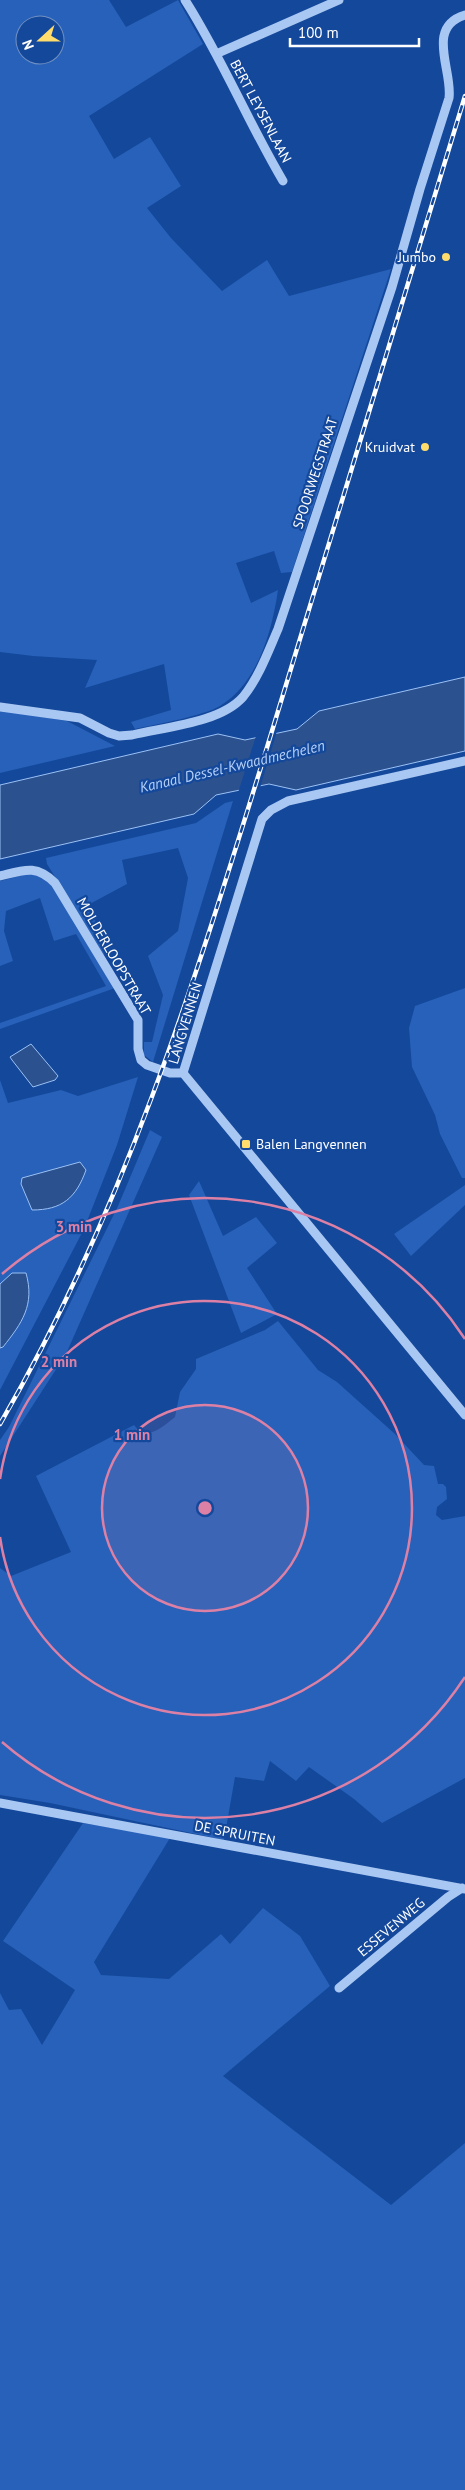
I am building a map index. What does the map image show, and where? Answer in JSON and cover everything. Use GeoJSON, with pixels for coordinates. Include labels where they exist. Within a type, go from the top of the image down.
{"type":"FeatureCollection","features":[{"type":"Feature","properties":{"kind":"street","name":"BERT LEYSENLAAN"},"geometry":{"type":"LineString","coordinates":[[185,0],[216,54],[250,122],[283,181]]}},
{"type":"Feature","properties":{"kind":"street","name":"BERT LEYSENLAAN"},"geometry":{"type":"LineString","coordinates":[[216,54],[339,0]]}},
{"type":"Feature","properties":{"kind":"street","name":"SPOORWEGSTRAAT"},"geometry":{"type":"LineString","coordinates":[[0,707],[80,718],[119,736],[132,735],[213,717],[234,705],[242,697],[265,660],[278,629],[389,296],[451,90],[443,47],[444,33],[451,23],[465,15]]}},
{"type":"Feature","properties":{"kind":"street","name":"LANGVENNEN"},"geometry":{"type":"LineString","coordinates":[[465,761],[288,801],[271,810],[262,819],[183,1073],[465,1415]]}},
{"type":"Feature","properties":{"kind":"street","name":"MOLDERLOOPSTRAAT"},"geometry":{"type":"LineString","coordinates":[[0,876],[28,869],[38,870],[45,873],[55,883],[138,1020],[138,1049],[141,1060],[148,1065],[170,1073],[183,1073]]}},
{"type":"Feature","properties":{"kind":"street","name":"DE SPRUITEN"},"geometry":{"type":"LineString","coordinates":[[0,1803],[463,1888]]}},
{"type":"Feature","properties":{"kind":"street","name":"ESSEVENWEG"},"geometry":{"type":"LineString","coordinates":[[339,1988],[463,1888]]}},
{"type":"Feature","properties":{"kind":"shaded area"},"geometry":{"type":"Polygon","coordinates":[[[0,0],[109,0],[126,27],[178,0],[203,44],[89,116],[114,159],[150,137],[181,186],[147,208],[171,238],[222,291],[267,260],[289,296],[391,269],[292,572],[281,573],[274,551],[236,563],[251,603],[278,590],[272,622],[261,655],[244,684],[233,696],[212,710],[135,729],[131,722],[171,710],[164,664],[85,688],[97,660],[0,652],[0,0]]]}},
{"type":"Feature","properties":{"kind":"shaded area"},"geometry":{"type":"Polygon","coordinates":[[[0,710],[67,721],[115,746],[0,773],[0,710]]]}},
{"type":"Feature","properties":{"kind":"shaded area"},"geometry":{"type":"Polygon","coordinates":[[[233,801],[153,1062],[144,1055],[144,1042],[152,1042],[163,995],[148,956],[178,931],[188,878],[178,848],[122,860],[127,884],[86,906],[112,947],[104,955],[47,864],[46,858],[196,823],[225,803],[233,801]]]}},
{"type":"Feature","properties":{"kind":"shaded area"},"geometry":{"type":"Polygon","coordinates":[[[39,871],[54,889],[115,988],[0,1029],[0,1023],[106,986],[76,934],[54,941],[40,898],[6,911],[4,931],[13,961],[0,966],[0,881],[39,871]]]}},
{"type":"Feature","properties":{"kind":"shaded area"},"geometry":{"type":"Polygon","coordinates":[[[465,988],[465,1178],[462,1178],[440,1134],[435,1115],[412,1067],[409,1028],[415,1006],[465,988]]]}},
{"type":"Feature","properties":{"kind":"shaded area"},"geometry":{"type":"Polygon","coordinates":[[[138,1077],[117,1145],[84,1229],[0,1390],[0,1080],[8,1103],[61,1090],[78,1096],[138,1077]]]}},
{"type":"Feature","properties":{"kind":"shaded area"},"geometry":{"type":"Polygon","coordinates":[[[150,1130],[162,1137],[66,1354],[0,1456],[0,1440],[9,1427],[118,1206],[150,1130]]]}},
{"type":"Feature","properties":{"kind":"shaded area"},"geometry":{"type":"Polygon","coordinates":[[[199,1181],[223,1236],[256,1217],[277,1243],[247,1268],[277,1314],[241,1333],[189,1195],[199,1181]]]}},
{"type":"Feature","properties":{"kind":"shaded area"},"geometry":{"type":"Polygon","coordinates":[[[465,1185],[465,1205],[411,1256],[394,1234],[465,1185]]]}},
{"type":"Feature","properties":{"kind":"shaded area"},"geometry":{"type":"Polygon","coordinates":[[[278,1321],[318,1370],[337,1382],[395,1434],[424,1465],[434,1466],[438,1484],[443,1484],[446,1487],[447,1499],[437,1507],[436,1515],[442,1520],[465,1516],[465,1778],[382,1823],[354,1799],[309,1767],[296,1781],[270,1761],[264,1781],[235,1777],[224,1840],[50,1803],[0,1795],[0,1568],[11,1576],[71,1552],[36,1476],[134,1425],[141,1433],[160,1429],[175,1417],[180,1392],[196,1369],[196,1359],[265,1330],[278,1321]]]}},
{"type":"Feature","properties":{"kind":"shaded area"},"geometry":{"type":"Polygon","coordinates":[[[83,1823],[170,1838],[94,1962],[101,1975],[169,1979],[221,1934],[230,1944],[263,1908],[300,1936],[330,1986],[223,2076],[391,2205],[465,2143],[465,2490],[0,2490],[0,1993],[9,2010],[21,2009],[42,2045],[75,1990],[3,1941],[83,1823]]]}},
{"type":"Feature","properties":{"kind":"water","name":"Kanaal Dessel-Kwaadmechelen"},"geometry":{"type":"Polygon","coordinates":[[[465,677],[465,751],[296,790],[269,784],[216,795],[194,814],[0,859],[0,785],[218,734],[245,740],[297,729],[319,711],[465,677]]]}},
{"type":"Feature","properties":{"kind":"water"},"geometry":{"type":"Polygon","coordinates":[[[31,1044],[58,1076],[55,1080],[33,1087],[10,1057],[31,1044]]]}},
{"type":"Feature","properties":{"kind":"water"},"geometry":{"type":"Polygon","coordinates":[[[80,1162],[86,1170],[78,1188],[72,1195],[60,1205],[52,1208],[32,1210],[21,1184],[22,1178],[80,1162]]]}},
{"type":"Feature","properties":{"kind":"water"},"geometry":{"type":"Polygon","coordinates":[[[12,1273],[26,1273],[29,1295],[28,1304],[16,1330],[3,1347],[0,1348],[0,1284],[12,1273]]]}},
{"type":"Feature","properties":{"kind":"pier"},"geometry":{"type":"Polygon","coordinates":[[[277,731],[260,788],[238,793],[256,736],[277,731]]]}},
{"type":"Feature","properties":{"kind":"railway"},"geometry":{"type":"LineString","coordinates":[[0,1424],[44,1344],[84,1262],[152,1096],[182,1012],[211,927],[265,754],[465,96]]}},
{"type":"Feature","properties":{"kind":"place","name":"Jumbo"},"geometry":{"type":"Point","coordinates":[446,257]}},
{"type":"Feature","properties":{"kind":"place","name":"Kruidvat"},"geometry":{"type":"Point","coordinates":[425,447]}},
{"type":"Feature","properties":{"kind":"place","name":"Balen Langvennen"},"geometry":{"type":"Point","coordinates":[246,1144]}}]}
